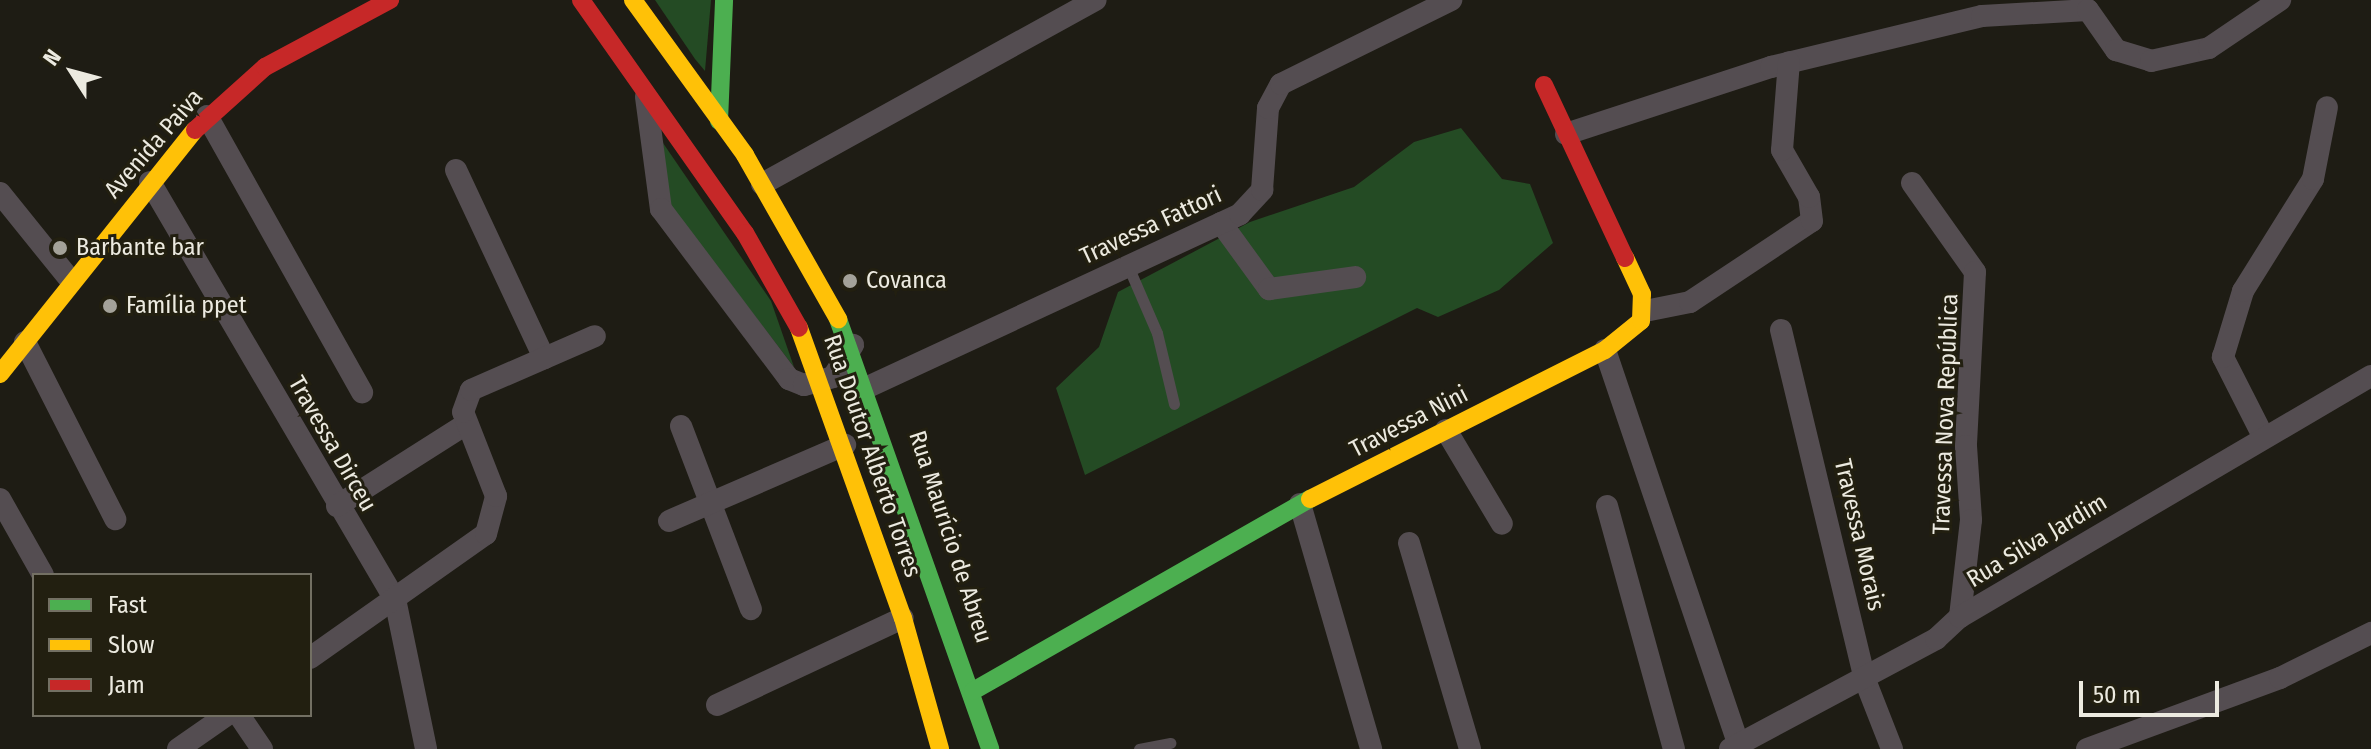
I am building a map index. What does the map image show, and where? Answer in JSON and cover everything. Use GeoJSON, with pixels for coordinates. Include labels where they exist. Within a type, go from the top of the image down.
{"type":"FeatureCollection","features":[{"type":"Feature","properties":{"kind":"main road","name":"Avenida Paiva"},"geometry":{"type":"LineString","coordinates":[[0,374],[150,182],[207,116],[265,67],[390,0]]}},
{"type":"Feature","properties":{"kind":"main road","name":"Rua Doutor Alberto Torres"},"geometry":{"type":"LineString","coordinates":[[581,0],[786,298],[825,380],[903,618],[940,749]]}},
{"type":"Feature","properties":{"kind":"main road","name":"Rua Maurício de Abreu"},"geometry":{"type":"LineString","coordinates":[[633,0],[762,184],[853,345],[870,386],[990,749]]}},
{"type":"Feature","properties":{"kind":"main road"},"geometry":{"type":"LineString","coordinates":[[719,121],[724,0]]}},
{"type":"Feature","properties":{"kind":"main road"},"geometry":{"type":"LineString","coordinates":[[1544,85],[1645,311]]}},
{"type":"Feature","properties":{"kind":"main road","name":"Travessa Nini"},"geometry":{"type":"LineString","coordinates":[[973,691],[1300,504],[1605,350],[1645,311]]}},
{"type":"Feature","properties":{"kind":"street"},"geometry":{"type":"LineString","coordinates":[[762,184],[1096,0]]}},
{"type":"Feature","properties":{"kind":"street","name":"Travessa Fattori"},"geometry":{"type":"LineString","coordinates":[[870,386],[1221,223],[1262,190],[1268,108],[1281,84],[1451,0]]}},
{"type":"Feature","properties":{"kind":"street"},"geometry":{"type":"LineString","coordinates":[[1566,134],[1789,62],[1982,16],[2077,9],[2097,16],[2110,43],[2131,58],[2178,59],[2241,31],[2280,0]]}},
{"type":"Feature","properties":{"kind":"street"},"geometry":{"type":"LineString","coordinates":[[1645,311],[1690,302],[1812,221],[1809,197],[1782,150],[1789,62]]}},
{"type":"Feature","properties":{"kind":"street"},"geometry":{"type":"LineString","coordinates":[[646,91],[649,164],[661,209],[789,379],[804,385],[825,380],[841,370],[853,345]]}},
{"type":"Feature","properties":{"kind":"street"},"geometry":{"type":"LineString","coordinates":[[2263,436],[2223,357],[2243,291],[2313,179],[2327,107]]}},
{"type":"Feature","properties":{"kind":"street"},"geometry":{"type":"LineString","coordinates":[[207,116],[362,392]]}},
{"type":"Feature","properties":{"kind":"street"},"geometry":{"type":"LineString","coordinates":[[456,170],[544,358]]}},
{"type":"Feature","properties":{"kind":"street","name":"Travessa Dirceu"},"geometry":{"type":"LineString","coordinates":[[150,182],[337,506],[395,599],[426,749]]}},
{"type":"Feature","properties":{"kind":"street","name":"Travessa Nova República"},"geometry":{"type":"LineString","coordinates":[[1912,183],[1975,272],[1966,446],[1971,520],[1960,617]]}},
{"type":"Feature","properties":{"kind":"street"},"geometry":{"type":"LineString","coordinates":[[0,193],[71,281]]}},
{"type":"Feature","properties":{"kind":"street"},"geometry":{"type":"LineString","coordinates":[[1221,223],[1269,289],[1355,277]]}},
{"type":"Feature","properties":{"kind":"street","name":"Travessa Morais"},"geometry":{"type":"LineString","coordinates":[[1781,330],[1865,680],[1892,749]]}},
{"type":"Feature","properties":{"kind":"street"},"geometry":{"type":"LineString","coordinates":[[312,657],[486,534],[496,496],[466,424],[463,405],[471,390],[595,336]]}},
{"type":"Feature","properties":{"kind":"street"},"geometry":{"type":"LineString","coordinates":[[25,342],[115,519]]}},
{"type":"Feature","properties":{"kind":"street"},"geometry":{"type":"LineString","coordinates":[[1605,350],[1734,747]]}},
{"type":"Feature","properties":{"kind":"street","name":"Rua Silva Jardim"},"geometry":{"type":"LineString","coordinates":[[1734,747],[1865,680],[1960,617],[2263,436],[2371,376]]}},
{"type":"Feature","properties":{"kind":"street"},"geometry":{"type":"LineString","coordinates":[[337,506],[466,424]]}},
{"type":"Feature","properties":{"kind":"street"},"geometry":{"type":"LineString","coordinates":[[681,426],[751,609]]}},
{"type":"Feature","properties":{"kind":"street"},"geometry":{"type":"LineString","coordinates":[[1446,430],[1502,524]]}},
{"type":"Feature","properties":{"kind":"street"},"geometry":{"type":"LineString","coordinates":[[669,521],[845,445]]}},
{"type":"Feature","properties":{"kind":"street"},"geometry":{"type":"LineString","coordinates":[[0,499],[42,573]]}},
{"type":"Feature","properties":{"kind":"street"},"geometry":{"type":"LineString","coordinates":[[1300,504],[1371,749]]}},
{"type":"Feature","properties":{"kind":"street"},"geometry":{"type":"LineString","coordinates":[[1607,506],[1674,749]]}},
{"type":"Feature","properties":{"kind":"street"},"geometry":{"type":"LineString","coordinates":[[1409,543],[1470,749]]}},
{"type":"Feature","properties":{"kind":"street"},"geometry":{"type":"LineString","coordinates":[[717,705],[903,618]]}},
{"type":"Feature","properties":{"kind":"street"},"geometry":{"type":"LineString","coordinates":[[2087,749],[2280,678],[2371,633]]}},
{"type":"Feature","properties":{"kind":"street"},"geometry":{"type":"LineString","coordinates":[[178,749],[224,717]]}},
{"type":"Feature","properties":{"kind":"street"},"geometry":{"type":"LineString","coordinates":[[240,717],[262,749]]}},
{"type":"Feature","properties":{"kind":"lane"},"geometry":{"type":"LineString","coordinates":[[1128,266],[1157,333],[1174,404]]}},
{"type":"Feature","properties":{"kind":"lane"},"geometry":{"type":"LineString","coordinates":[[1139,749],[1170,743]]}},
{"type":"Feature","properties":{"kind":"green space"},"geometry":{"type":"Polygon","coordinates":[[[655,0],[711,0],[705,71],[695,59],[655,0]]]}},
{"type":"Feature","properties":{"kind":"green space"},"geometry":{"type":"Polygon","coordinates":[[[1461,128],[1502,179],[1530,184],[1553,243],[1499,290],[1438,317],[1417,308],[1085,475],[1056,388],[1099,347],[1118,292],[1250,222],[1354,187],[1414,142],[1461,128]]]}},
{"type":"Feature","properties":{"kind":"green space"},"geometry":{"type":"Polygon","coordinates":[[[663,143],[771,301],[794,367],[668,203],[663,143]]]}},
{"type":"Feature","properties":{"kind":"traffic: fast"},"geometry":{"type":"LineString","coordinates":[[719,121],[724,0]]}},
{"type":"Feature","properties":{"kind":"traffic: fast"},"geometry":{"type":"LineString","coordinates":[[838,319],[990,749]]}},
{"type":"Feature","properties":{"kind":"traffic: fast"},"geometry":{"type":"LineString","coordinates":[[973,691],[1310,499]]}},
{"type":"Feature","properties":{"kind":"traffic: slow"},"geometry":{"type":"LineString","coordinates":[[633,0],[745,155],[838,319]]}},
{"type":"Feature","properties":{"kind":"traffic: slow"},"geometry":{"type":"LineString","coordinates":[[0,374],[195,130]]}},
{"type":"Feature","properties":{"kind":"traffic: slow"},"geometry":{"type":"LineString","coordinates":[[1310,499],[1605,350],[1641,321],[1642,294],[1625,258]]}},
{"type":"Feature","properties":{"kind":"traffic: slow"},"geometry":{"type":"LineString","coordinates":[[799,328],[903,618],[940,749]]}},
{"type":"Feature","properties":{"kind":"traffic: jam"},"geometry":{"type":"LineString","coordinates":[[195,130],[265,67],[390,0]]}},
{"type":"Feature","properties":{"kind":"traffic: jam"},"geometry":{"type":"LineString","coordinates":[[581,0],[745,233],[799,328]]}},
{"type":"Feature","properties":{"kind":"traffic: jam"},"geometry":{"type":"LineString","coordinates":[[1544,85],[1625,258]]}},
{"type":"Feature","properties":{"kind":"place","name":"Barbante bar"},"geometry":{"type":"Point","coordinates":[60,248]}},
{"type":"Feature","properties":{"kind":"place","name":"Covanca"},"geometry":{"type":"Point","coordinates":[850,281]}},
{"type":"Feature","properties":{"kind":"place","name":"Família ppet"},"geometry":{"type":"Point","coordinates":[110,306]}}]}
